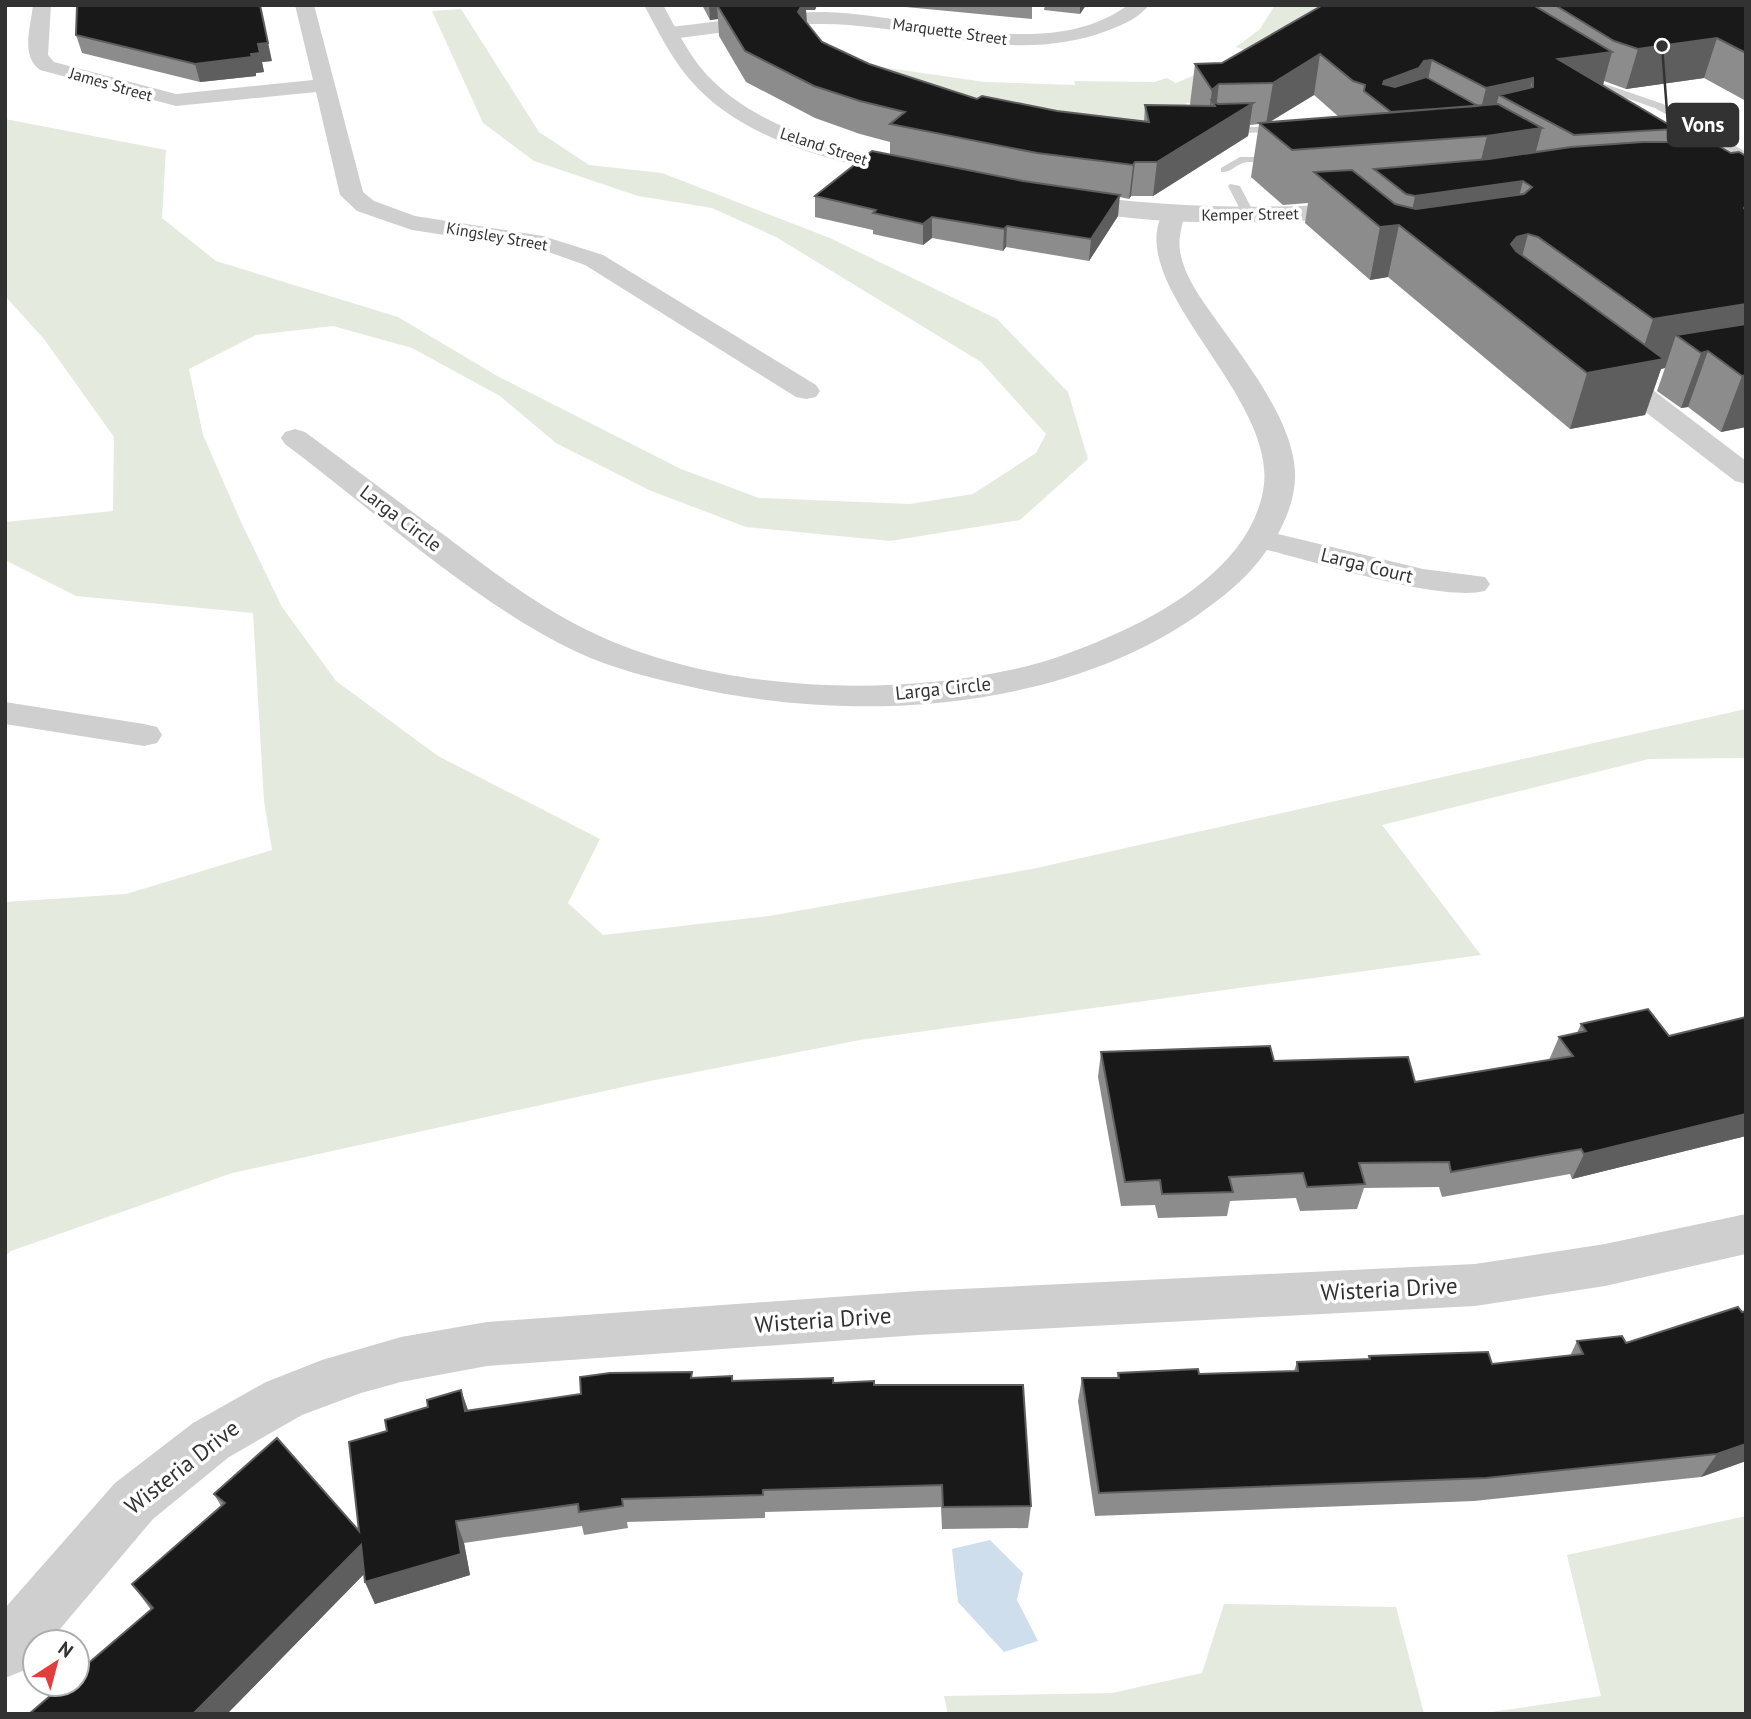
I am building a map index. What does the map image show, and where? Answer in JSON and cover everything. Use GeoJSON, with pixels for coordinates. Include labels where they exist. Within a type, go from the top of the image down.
{"type":"FeatureCollection","features":[{"type":"Feature","properties":{"kind":"street","name":"James Street"},"geometry":{"type":"LineString","coordinates":[[42,5],[38,55],[40,61],[47,66],[60,70],[176,100],[324,85]]}},
{"type":"Feature","properties":{"kind":"street","name":"Kingsley Street"},"geometry":{"type":"LineString","coordinates":[[304,5],[352,195],[367,209],[411,222],[545,243],[571,250],[594,260],[806,391]]}},
{"type":"Feature","properties":{"kind":"street","name":"Leland Street"},"geometry":{"type":"LineString","coordinates":[[653,5],[698,78],[723,101],[774,130],[847,156],[935,177]]}},
{"type":"Feature","properties":{"kind":"street","name":"Marquette Street"},"geometry":{"type":"LineString","coordinates":[[670,33],[821,18],[872,20],[990,38],[1034,41],[1080,34],[1124,17],[1140,5]]}},
{"type":"Feature","properties":{"kind":"street"},"geometry":{"type":"LineString","coordinates":[[1048,198],[1173,214]]}},
{"type":"Feature","properties":{"kind":"street","name":"Kemper Street"},"geometry":{"type":"LineString","coordinates":[[1173,214],[1249,215],[1382,208]]}},
{"type":"Feature","properties":{"kind":"street","name":"Larga Circle"},"geometry":{"type":"LineString","coordinates":[[295,438],[514,604],[561,632],[610,654],[649,667],[691,678],[769,690],[844,694],[918,692],[977,686],[1056,669],[1108,652],[1178,615],[1231,575],[1261,539],[1279,489],[1279,459],[1260,409],[1172,270],[1166,244],[1173,214]]}},
{"type":"Feature","properties":{"kind":"street"},"geometry":{"type":"LineString","coordinates":[[1586,353],[1746,475]]}},
{"type":"Feature","properties":{"kind":"street"},"geometry":{"type":"LineString","coordinates":[[1628,385],[1667,378]]}},
{"type":"Feature","properties":{"kind":"street","name":"Larga Court"},"geometry":{"type":"LineString","coordinates":[[1261,539],[1423,579],[1474,584]]}},
{"type":"Feature","properties":{"kind":"street"},"geometry":{"type":"LineString","coordinates":[[5,713],[144,735]]}},
{"type":"Feature","properties":{"kind":"street","name":"Wisteria Drive"},"geometry":{"type":"LineString","coordinates":[[5,1650],[136,1499],[186,1458],[228,1427],[271,1404],[323,1381],[375,1365],[432,1352],[487,1344],[904,1314],[1475,1285],[1605,1265],[1746,1234]]}},
{"type":"Feature","properties":{"kind":"lane"},"geometry":{"type":"LineString","coordinates":[[1576,71],[1598,85],[1659,106],[1746,157]]}},
{"type":"Feature","properties":{"kind":"lane"},"geometry":{"type":"LineString","coordinates":[[1214,131],[1297,129]]}},
{"type":"Feature","properties":{"kind":"lane"},"geometry":{"type":"LineString","coordinates":[[1225,170],[1240,160],[1289,160]]}},
{"type":"Feature","properties":{"kind":"lane"},"geometry":{"type":"LineString","coordinates":[[1234,187],[1249,215]]}},
{"type":"Feature","properties":{"kind":"lane"},"geometry":{"type":"LineString","coordinates":[[1342,211],[1361,227]]}},
{"type":"Feature","properties":{"kind":"shaded area"},"geometry":{"type":"Polygon","coordinates":[[[1275,5],[1343,5],[1224,101],[1186,103],[1197,127],[1126,147],[832,60],[985,82],[1075,85],[1074,81],[1154,82],[1167,78],[1176,83],[1249,52],[1236,47],[1260,29],[1275,5]]]}},
{"type":"Feature","properties":{"kind":"shaded area"},"geometry":{"type":"Polygon","coordinates":[[[461,9],[539,132],[589,165],[662,173],[830,238],[997,319],[1068,392],[1088,459],[1020,520],[890,541],[746,527],[649,490],[556,443],[500,396],[412,348],[333,326],[256,335],[189,369],[203,435],[241,522],[282,607],[336,681],[438,756],[600,839],[568,903],[603,935],[769,916],[1032,869],[1746,709],[1746,758],[1649,759],[1382,825],[1481,955],[860,1040],[650,1081],[232,1173],[11,1251],[5,1256],[5,902],[126,894],[272,850],[264,801],[253,613],[76,596],[5,560],[5,522],[113,511],[114,437],[44,339],[5,296],[5,119],[166,150],[162,218],[216,261],[398,317],[499,377],[681,469],[759,498],[910,504],[973,494],[1036,453],[1046,434],[981,362],[776,237],[712,208],[638,196],[534,161],[483,123],[432,11],[461,9]]]}},
{"type":"Feature","properties":{"kind":"shaded area"},"geometry":{"type":"Polygon","coordinates":[[[1746,1516],[1746,1714],[1478,1714],[1601,1696],[1567,1555],[1746,1516]]]}},
{"type":"Feature","properties":{"kind":"shaded area"},"geometry":{"type":"Polygon","coordinates":[[[1224,1604],[1396,1607],[1424,1714],[948,1714],[944,1696],[1112,1693],[1202,1673],[1224,1604]]]}},
{"type":"Feature","properties":{"kind":"water"},"geometry":{"type":"Polygon","coordinates":[[[990,1540],[1023,1573],[1017,1600],[1038,1641],[1004,1652],[958,1602],[952,1549],[990,1540]]]}},
{"type":"Feature","properties":{"kind":"building"},"geometry":{"type":"Polygon","coordinates":[[[77,5],[260,5],[268,43],[258,44],[260,53],[251,54],[252,57],[195,64],[76,35],[77,5]]]}},
{"type":"Feature","properties":{"kind":"building"},"geometry":{"type":"Polygon","coordinates":[[[717,5],[802,5],[798,12],[822,42],[869,64],[977,99],[982,96],[1057,111],[1149,122],[1145,105],[1215,106],[1212,101],[1218,104],[1253,103],[1157,162],[1135,162],[1133,165],[1037,153],[890,124],[905,112],[814,86],[745,51],[717,5]]]}},
{"type":"Feature","properties":{"kind":"building"},"geometry":{"type":"Polygon","coordinates":[[[1323,5],[1533,5],[1612,52],[1558,59],[1676,129],[1574,135],[1499,95],[1533,87],[1533,78],[1486,88],[1432,60],[1424,61],[1419,68],[1384,81],[1383,84],[1395,87],[1426,77],[1478,106],[1391,112],[1364,91],[1365,85],[1353,81],[1320,54],[1273,83],[1219,84],[1212,90],[1195,64],[1222,63],[1323,5]]]}},
{"type":"Feature","properties":{"kind":"building"},"geometry":{"type":"Polygon","coordinates":[[[1555,5],[1746,5],[1746,53],[1717,38],[1638,49],[1614,41],[1555,5]]]}},
{"type":"Feature","properties":{"kind":"building"},"geometry":{"type":"Polygon","coordinates":[[[1498,104],[1542,128],[1487,136],[1292,150],[1259,123],[1498,104]]]}},
{"type":"Feature","properties":{"kind":"building"},"geometry":{"type":"Polygon","coordinates":[[[1643,142],[1712,142],[1731,153],[1739,152],[1746,156],[1746,304],[1653,319],[1538,237],[1528,234],[1517,237],[1511,244],[1516,251],[1664,359],[1587,373],[1399,225],[1380,227],[1314,172],[1352,170],[1395,204],[1416,209],[1524,194],[1532,187],[1523,181],[1415,196],[1406,194],[1374,169],[1489,159],[1571,147],[1643,142]]]}},
{"type":"Feature","properties":{"kind":"building"},"geometry":{"type":"Polygon","coordinates":[[[872,151],[1023,181],[1120,195],[1091,239],[932,217],[923,224],[815,196],[872,151]]]}},
{"type":"Feature","properties":{"kind":"building"},"geometry":{"type":"Polygon","coordinates":[[[1746,324],[1746,375],[1742,376],[1708,351],[1701,353],[1676,335],[1746,324]]]}},
{"type":"Feature","properties":{"kind":"building"},"geometry":{"type":"Polygon","coordinates":[[[1648,1009],[1669,1036],[1746,1017],[1746,1114],[1584,1154],[1581,1149],[1451,1172],[1449,1162],[1359,1163],[1365,1184],[1307,1187],[1303,1173],[1229,1177],[1233,1192],[1162,1194],[1160,1180],[1125,1182],[1101,1052],[1270,1046],[1274,1061],[1408,1057],[1415,1082],[1573,1056],[1559,1037],[1586,1031],[1581,1024],[1648,1009]]]}},
{"type":"Feature","properties":{"kind":"building"},"geometry":{"type":"Polygon","coordinates":[[[1738,1307],[1742,1312],[1746,1311],[1746,1444],[1717,1454],[1486,1478],[1099,1493],[1082,1378],[1119,1378],[1118,1373],[1198,1369],[1199,1374],[1298,1371],[1297,1362],[1370,1359],[1369,1356],[1488,1352],[1492,1364],[1583,1354],[1577,1341],[1622,1336],[1626,1343],[1738,1307]]]}},
{"type":"Feature","properties":{"kind":"building"},"geometry":{"type":"Polygon","coordinates":[[[692,1372],[691,1378],[732,1376],[732,1381],[833,1378],[833,1383],[874,1381],[874,1385],[1023,1385],[1031,1506],[943,1507],[942,1485],[763,1490],[763,1495],[622,1499],[623,1506],[579,1512],[578,1504],[456,1521],[461,1554],[365,1582],[361,1545],[193,1714],[29,1714],[48,1698],[91,1698],[91,1661],[153,1608],[132,1584],[225,1503],[214,1494],[277,1438],[359,1531],[349,1442],[387,1431],[385,1420],[428,1407],[427,1400],[461,1390],[465,1411],[581,1394],[580,1377],[610,1373],[692,1372]]]}},
{"type":"Feature","properties":{"kind":"place","name":"Vons"},"geometry":{"type":"Point","coordinates":[1662,46]}}]}
